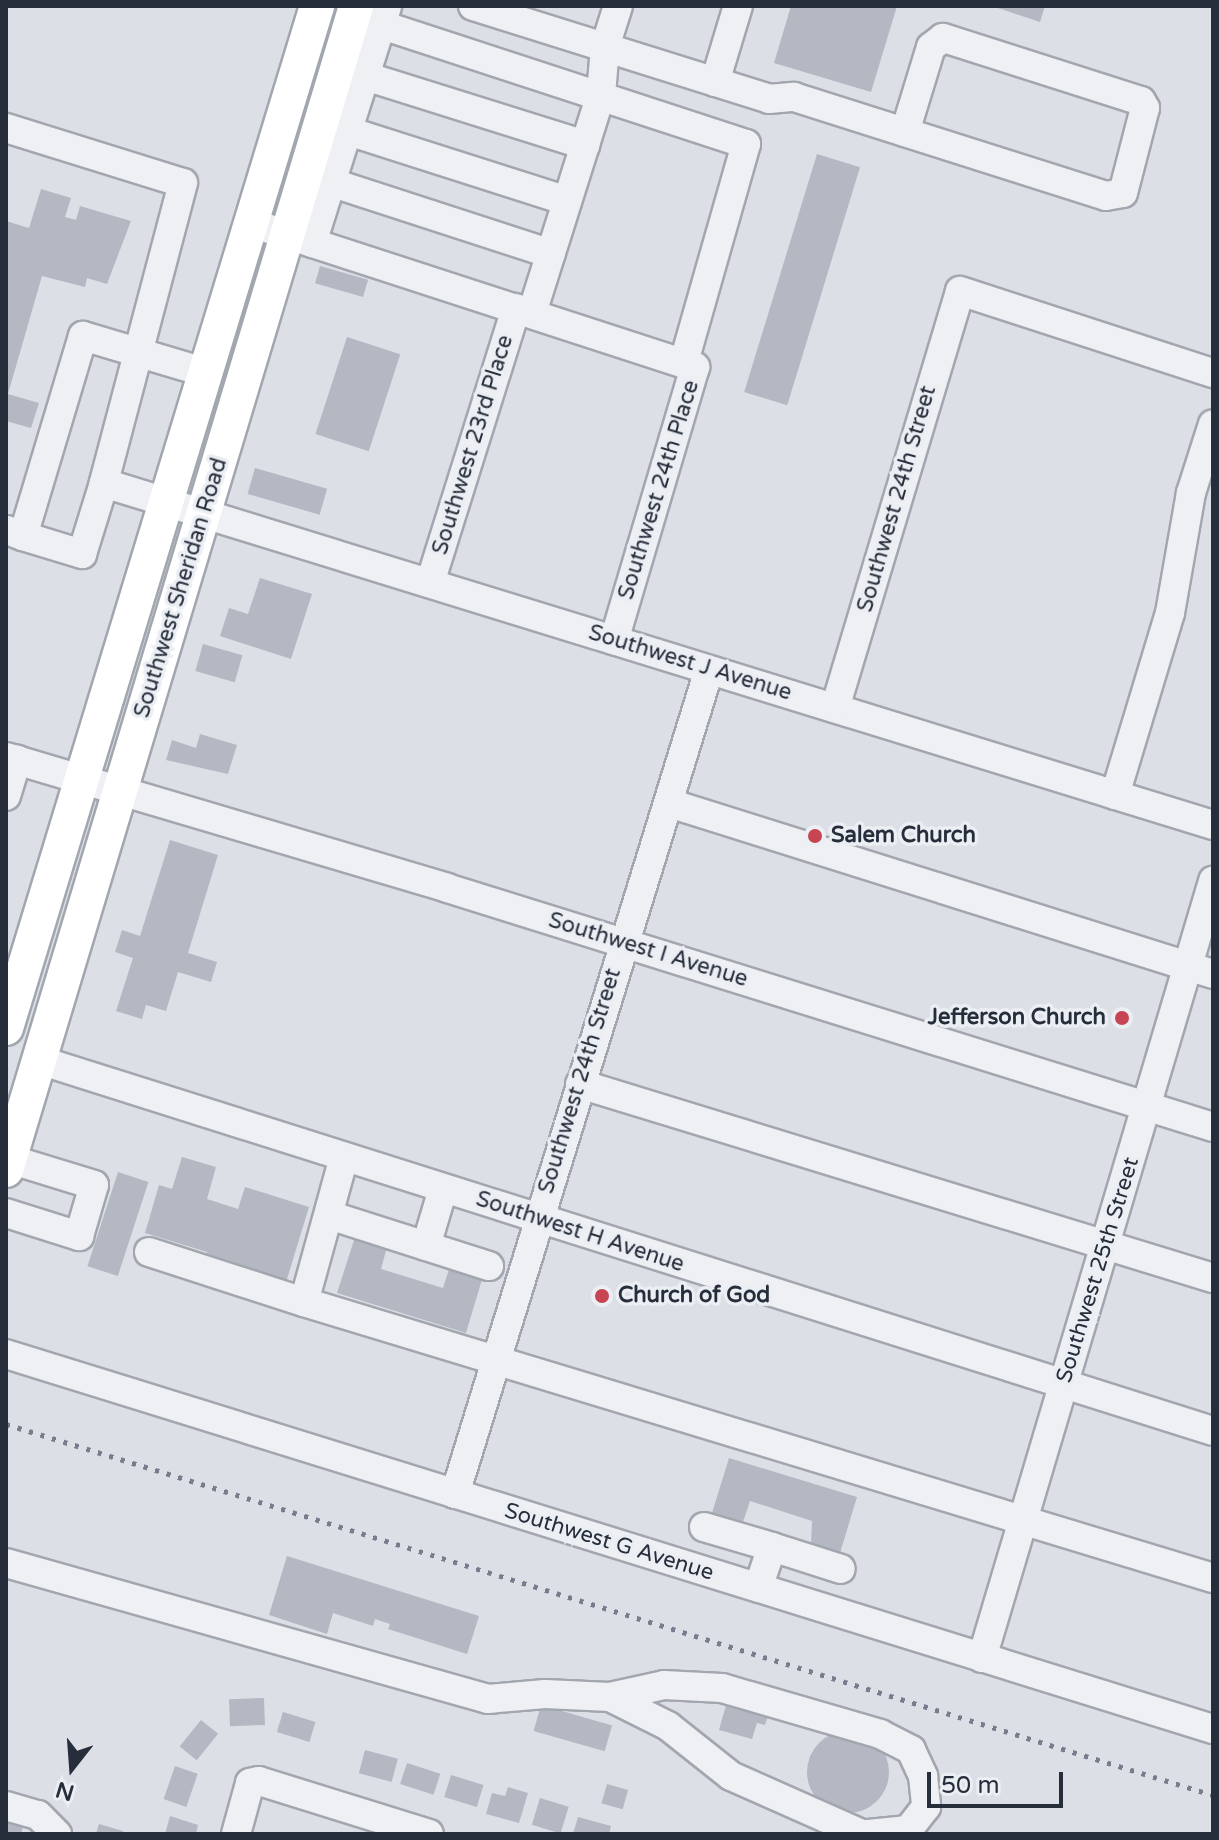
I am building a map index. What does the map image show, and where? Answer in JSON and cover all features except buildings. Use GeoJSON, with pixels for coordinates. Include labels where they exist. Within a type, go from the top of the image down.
{"type":"FeatureCollection","features":[{"type":"Feature","properties":{"kind":"main road","name":"Southwest Sheridan Road"},"geometry":{"type":"LineString","coordinates":[[6,1028],[317,6]]}},
{"type":"Feature","properties":{"kind":"main road","name":"Southwest Sheridan Road"},"geometry":{"type":"LineString","coordinates":[[8,1165],[203,513],[300,239],[375,12]]}},
{"type":"Feature","properties":{"kind":"street"},"geometry":{"type":"LineString","coordinates":[[473,6],[769,99],[794,97],[905,132],[1118,197],[1145,108],[1141,101],[943,38],[931,47],[905,132]]}},
{"type":"Feature","properties":{"kind":"street","name":"Southwest 23rd Place"},"geometry":{"type":"LineString","coordinates":[[430,583],[524,310],[551,254],[601,94],[605,47],[618,6]]}},
{"type":"Feature","properties":{"kind":"street"},"geometry":{"type":"LineString","coordinates":[[715,82],[738,6]]}},
{"type":"Feature","properties":{"kind":"street"},"geometry":{"type":"LineString","coordinates":[[300,239],[333,183],[365,76],[375,12],[746,144],[684,361]]}},
{"type":"Feature","properties":{"kind":"street"},"geometry":{"type":"LineString","coordinates":[[365,76],[585,145]]}},
{"type":"Feature","properties":{"kind":"street"},"geometry":{"type":"LineString","coordinates":[[6,128],[183,183],[142,354],[82,554],[15,533],[83,336],[142,354],[204,372]]}},
{"type":"Feature","properties":{"kind":"street"},"geometry":{"type":"LineString","coordinates":[[348,131],[567,201]]}},
{"type":"Feature","properties":{"kind":"street"},"geometry":{"type":"LineString","coordinates":[[333,183],[551,254]]}},
{"type":"Feature","properties":{"kind":"street","name":"Southwest 24th Place"},"geometry":{"type":"LineString","coordinates":[[251,223],[695,367],[696,379],[614,640]]}},
{"type":"Feature","properties":{"kind":"street","name":"Southwest 24th Street"},"geometry":{"type":"LineString","coordinates":[[835,708],[960,291],[1213,373]]}},
{"type":"Feature","properties":{"kind":"street"},"geometry":{"type":"LineString","coordinates":[[1115,795],[1170,613],[1191,493],[1213,424]]}},
{"type":"Feature","properties":{"kind":"street","name":"Southwest J Avenue"},"geometry":{"type":"LineString","coordinates":[[104,483],[1213,825]]}},
{"type":"Feature","properties":{"kind":"street","name":"Southwest 24th Street"},"geometry":{"type":"LineString","coordinates":[[455,1494],[709,670]]}},
{"type":"Feature","properties":{"kind":"street"},"geometry":{"type":"LineString","coordinates":[[6,796],[11,759]]}},
{"type":"Feature","properties":{"kind":"street","name":"Southwest I Avenue"},"geometry":{"type":"LineString","coordinates":[[11,759],[623,942],[1213,1127]]}},
{"type":"Feature","properties":{"kind":"street"},"geometry":{"type":"LineString","coordinates":[[669,803],[1200,970]]}},
{"type":"Feature","properties":{"kind":"street","name":"Southwest 25th Street"},"geometry":{"type":"LineString","coordinates":[[982,1658],[1146,1106],[1200,970],[1213,881]]}},
{"type":"Feature","properties":{"kind":"street","name":"Southwest H Avenue"},"geometry":{"type":"LineString","coordinates":[[39,1060],[1213,1431]]}},
{"type":"Feature","properties":{"kind":"street"},"geometry":{"type":"LineString","coordinates":[[580,1084],[1213,1278]]}},
{"type":"Feature","properties":{"kind":"street"},"geometry":{"type":"LineString","coordinates":[[304,1302],[344,1157]]}},
{"type":"Feature","properties":{"kind":"street"},"geometry":{"type":"LineString","coordinates":[[6,1213],[79,1236],[94,1185],[8,1165]]}},
{"type":"Feature","properties":{"kind":"street"},"geometry":{"type":"LineString","coordinates":[[426,1246],[443,1189]]}},
{"type":"Feature","properties":{"kind":"street"},"geometry":{"type":"LineString","coordinates":[[329,1215],[489,1266]]}},
{"type":"Feature","properties":{"kind":"street"},"geometry":{"type":"LineString","coordinates":[[149,1252],[495,1362],[1213,1578]]}},
{"type":"Feature","properties":{"kind":"street","name":"Southwest G Avenue"},"geometry":{"type":"LineString","coordinates":[[6,1354],[1213,1729]]}},
{"type":"Feature","properties":{"kind":"street"},"geometry":{"type":"LineString","coordinates":[[704,1527],[841,1569]]}},
{"type":"Feature","properties":{"kind":"street"},"geometry":{"type":"LineString","coordinates":[[758,1588],[772,1547]]}},
{"type":"Feature","properties":{"kind":"street"},"geometry":{"type":"LineString","coordinates":[[6,1563],[488,1699],[610,1697],[664,1685],[722,1688],[890,1739],[911,1750],[923,1776],[926,1807],[908,1830],[868,1834]]}},
{"type":"Feature","properties":{"kind":"street"},"geometry":{"type":"LineString","coordinates":[[610,1697],[668,1726],[731,1776],[862,1834]]}},
{"type":"Feature","properties":{"kind":"street"},"geometry":{"type":"LineString","coordinates":[[236,1834],[250,1783],[259,1781],[429,1834]]}},
{"type":"Feature","properties":{"kind":"street"},"geometry":{"type":"LineString","coordinates":[[6,1806],[38,1815],[57,1834]]}},
{"type":"Feature","properties":{"kind":"railway"},"geometry":{"type":"LineString","coordinates":[[6,1424],[1213,1795]]}},
{"type":"Feature","properties":{"kind":"place","name":"Salem Church"},"geometry":{"type":"Point","coordinates":[815,836]}},
{"type":"Feature","properties":{"kind":"place","name":"Jefferson Church"},"geometry":{"type":"Point","coordinates":[1122,1018]}},
{"type":"Feature","properties":{"kind":"place","name":"Church of God"},"geometry":{"type":"Point","coordinates":[602,1296]}}]}
